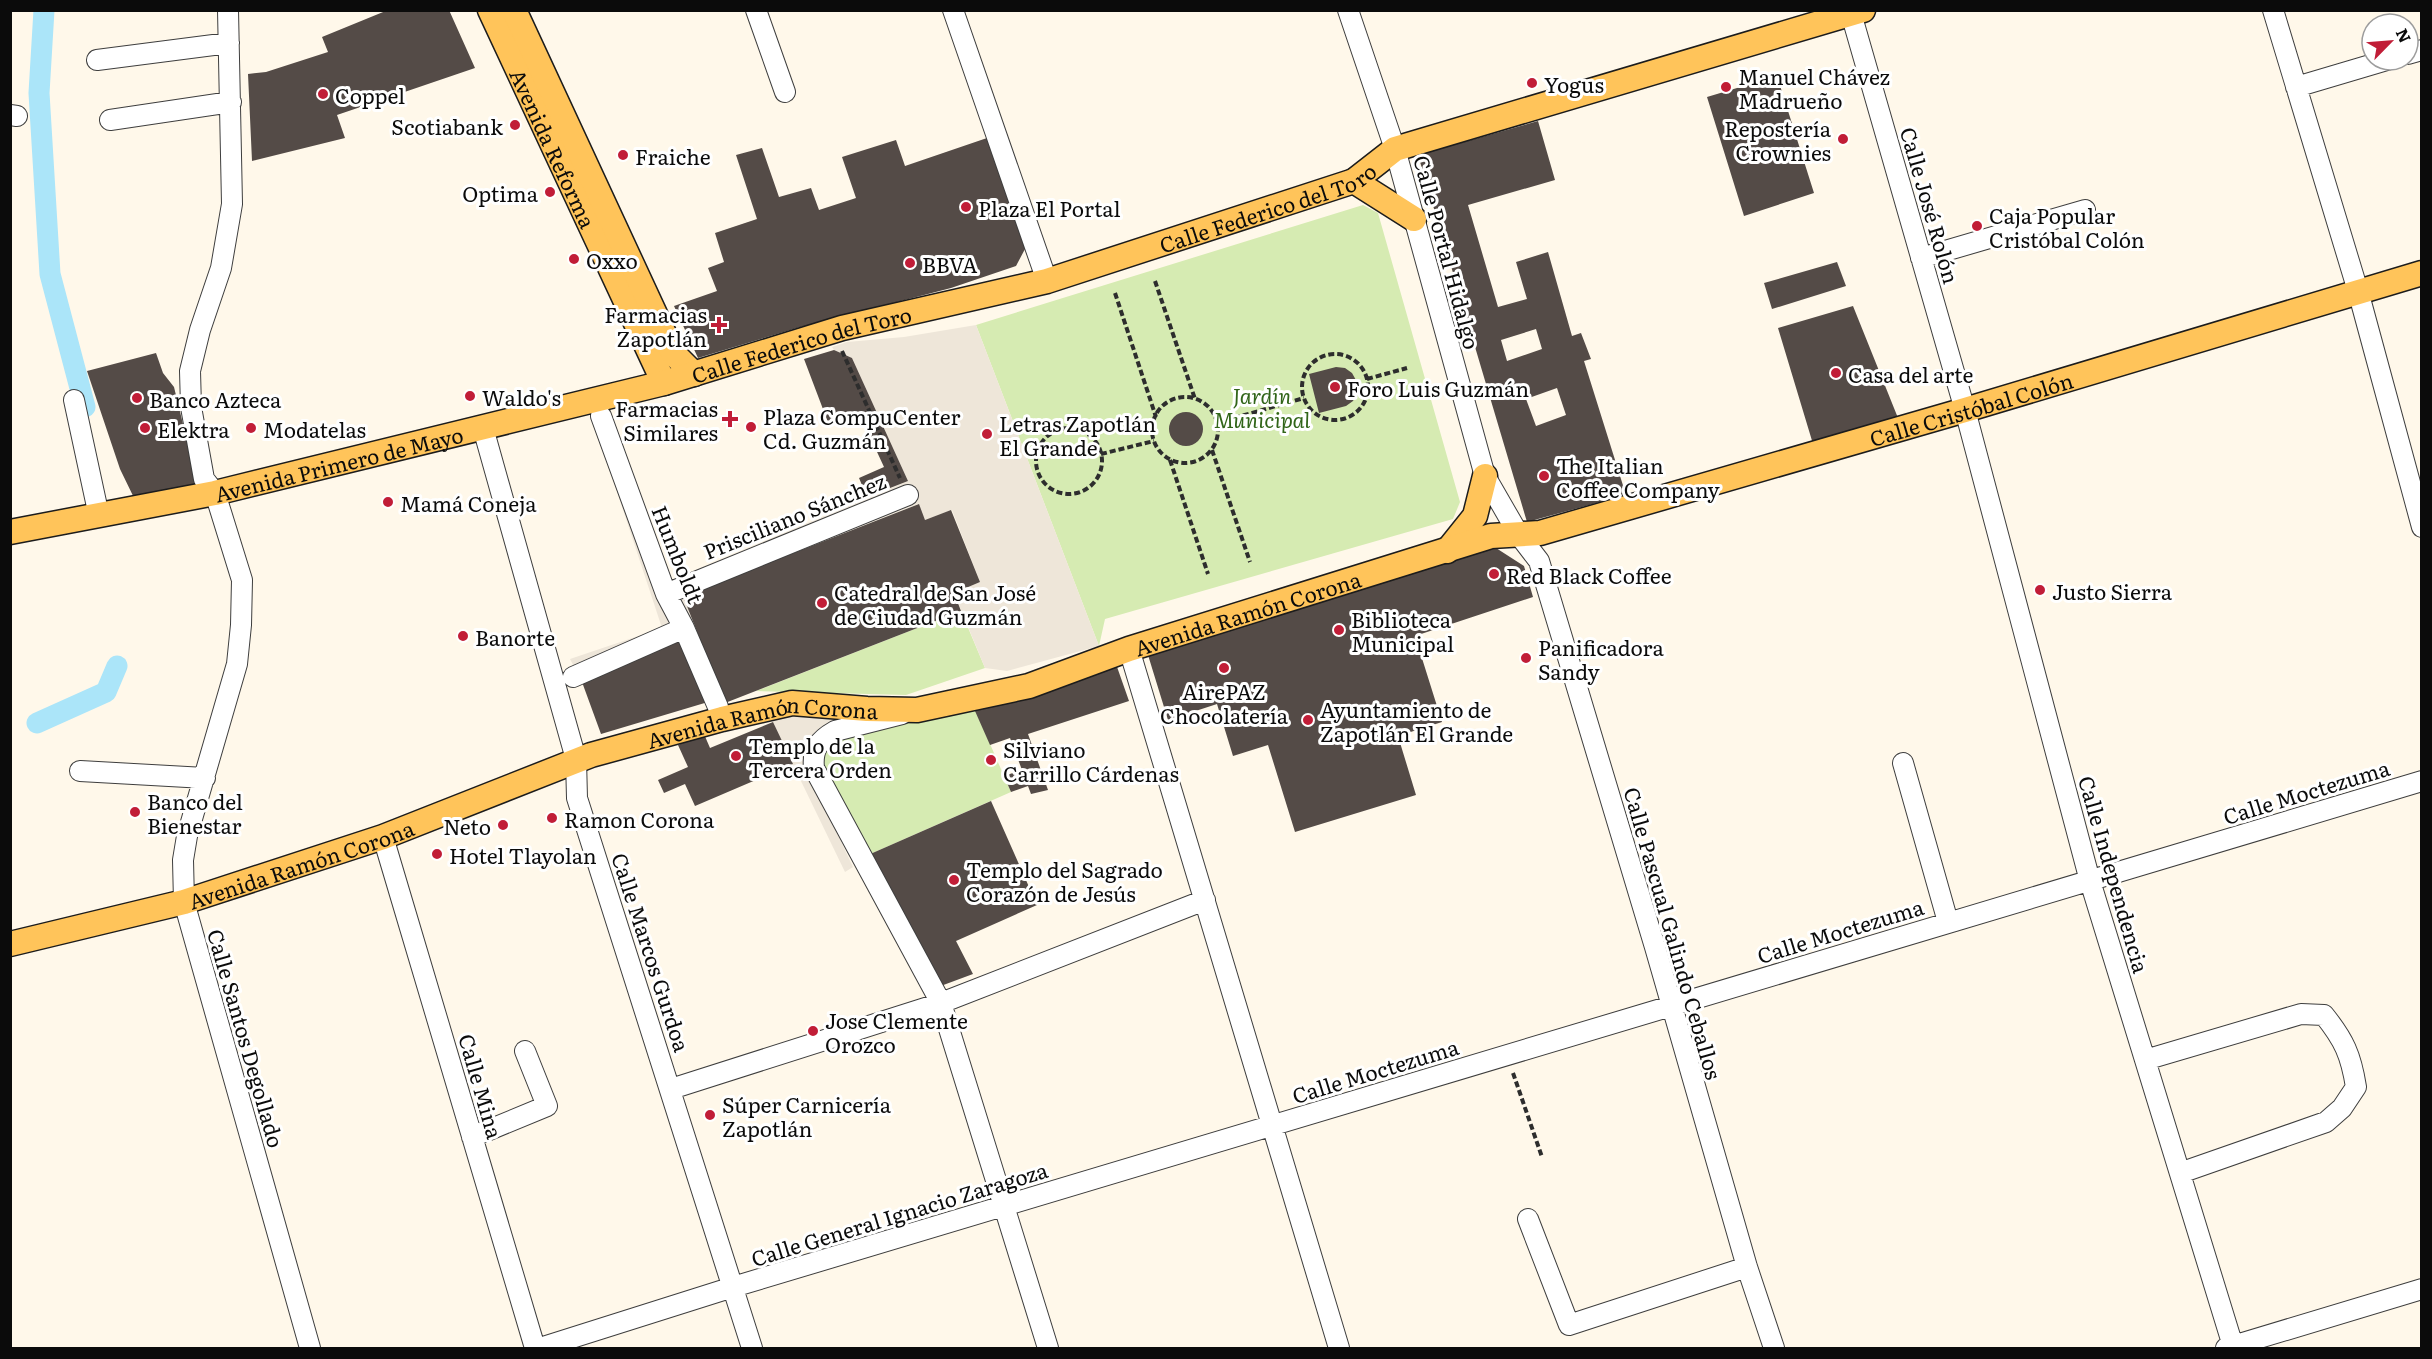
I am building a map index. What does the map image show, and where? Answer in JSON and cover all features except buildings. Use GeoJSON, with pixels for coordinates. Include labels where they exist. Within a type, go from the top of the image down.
{"type":"FeatureCollection","features":[{"type":"Feature","properties":{"kind":"main road","name":"Avenida Reforma"},"geometry":{"type":"LineString","coordinates":[[490,10],[664,383]]}},
{"type":"Feature","properties":{"kind":"main road","name":"Avenida Reforma"},"geometry":{"type":"LineString","coordinates":[[514,10],[673,353],[694,374]]}},
{"type":"Feature","properties":{"kind":"main road","name":"Calle Federico del Toro"},"geometry":{"type":"LineString","coordinates":[[664,383],[842,328],[1047,281],[1354,181],[1395,149],[1854,12]]}},
{"type":"Feature","properties":{"kind":"main road"},"geometry":{"type":"LineString","coordinates":[[1354,181],[1414,219]]}},
{"type":"Feature","properties":{"kind":"main road","name":"Calle Cristóbal Colón"},"geometry":{"type":"LineString","coordinates":[[1519,535],[1540,532],[1965,410],[2421,273]]}},
{"type":"Feature","properties":{"kind":"main road","name":"Avenida Primero de Mayo"},"geometry":{"type":"LineString","coordinates":[[10,532],[215,493],[664,383]]}},
{"type":"Feature","properties":{"kind":"main road"},"geometry":{"type":"LineString","coordinates":[[1447,551],[1475,516],[1485,476]]}},
{"type":"Feature","properties":{"kind":"main road","name":"Avenida Ramón Corona"},"geometry":{"type":"LineString","coordinates":[[10,944],[184,902],[383,837],[576,759],[722,719],[792,703],[917,711],[1029,686],[1129,649],[1491,536],[1519,535]]}},
{"type":"Feature","properties":{"kind":"street","name":"Calle Santos Degollado"},"geometry":{"type":"LineString","coordinates":[[228,10],[232,204],[221,268],[200,330],[190,371],[191,407],[204,478],[215,493],[242,580],[241,625],[237,664],[187,836],[183,860],[184,902],[310,1348]]}},
{"type":"Feature","properties":{"kind":"street"},"geometry":{"type":"LineString","coordinates":[[756,10],[785,92]]}},
{"type":"Feature","properties":{"kind":"street"},"geometry":{"type":"LineString","coordinates":[[953,10],[1047,281]]}},
{"type":"Feature","properties":{"kind":"street","name":"Calle Portal Hidalgo"},"geometry":{"type":"LineString","coordinates":[[1348,10],[1395,149],[1485,476],[1519,535]]}},
{"type":"Feature","properties":{"kind":"street"},"geometry":{"type":"LineString","coordinates":[[2273,10],[2358,291],[2421,527]]}},
{"type":"Feature","properties":{"kind":"street","name":"Calle José Rolón"},"geometry":{"type":"LineString","coordinates":[[1854,12],[1965,410]]}},
{"type":"Feature","properties":{"kind":"street"},"geometry":{"type":"LineString","coordinates":[[97,60],[229,44]]}},
{"type":"Feature","properties":{"kind":"street"},"geometry":{"type":"LineString","coordinates":[[2296,87],[2360,68]]}},
{"type":"Feature","properties":{"kind":"street"},"geometry":{"type":"LineString","coordinates":[[110,120],[231,102]]}},
{"type":"Feature","properties":{"kind":"street"},"geometry":{"type":"LineString","coordinates":[[1921,258],[2085,210]]}},
{"type":"Feature","properties":{"kind":"street"},"geometry":{"type":"LineString","coordinates":[[74,400],[99,516]]}},
{"type":"Feature","properties":{"kind":"street","name":"Calle Independencia"},"geometry":{"type":"LineString","coordinates":[[1965,410],[2090,881],[2180,1173],[2229,1348]]}},
{"type":"Feature","properties":{"kind":"street","name":"Humboldt"},"geometry":{"type":"LineString","coordinates":[[601,416],[666,594],[684,627],[718,707]]}},
{"type":"Feature","properties":{"kind":"street","name":"Calle Marcos Gurdoa"},"geometry":{"type":"LineString","coordinates":[[483,429],[576,759],[577,798],[752,1348]]}},
{"type":"Feature","properties":{"kind":"street","name":"Prisciliano Sánchez"},"geometry":{"type":"LineString","coordinates":[[666,594],[908,495]]}},
{"type":"Feature","properties":{"kind":"street","name":"Calle Pascual Galindo Ceballos"},"geometry":{"type":"LineString","coordinates":[[1519,535],[1539,561],[1747,1267],[1774,1348]]}},
{"type":"Feature","properties":{"kind":"street"},"geometry":{"type":"LineString","coordinates":[[573,677],[684,627]]}},
{"type":"Feature","properties":{"kind":"street"},"geometry":{"type":"LineString","coordinates":[[1129,649],[1340,1348]]}},
{"type":"Feature","properties":{"kind":"street"},"geometry":{"type":"LineString","coordinates":[[917,711],[835,731],[818,743],[813,760],[817,775],[940,1003],[1048,1348]]}},
{"type":"Feature","properties":{"kind":"street"},"geometry":{"type":"LineString","coordinates":[[1903,763],[1948,922]]}},
{"type":"Feature","properties":{"kind":"street"},"geometry":{"type":"LineString","coordinates":[[80,771],[205,778]]}},
{"type":"Feature","properties":{"kind":"street","name":"Calle Moctezuma"},"geometry":{"type":"LineString","coordinates":[[1274,1126],[2421,781]]}},
{"type":"Feature","properties":{"kind":"street","name":"Calle Mina"},"geometry":{"type":"LineString","coordinates":[[383,837],[535,1348]]}},
{"type":"Feature","properties":{"kind":"street"},"geometry":{"type":"LineString","coordinates":[[671,1089],[940,1003],[1205,900]]}},
{"type":"Feature","properties":{"kind":"street"},"geometry":{"type":"LineString","coordinates":[[2145,1060],[2301,1014],[2324,1016],[2341,1036],[2352,1061],[2356,1087],[2342,1108],[2326,1122],[2180,1173]]}},
{"type":"Feature","properties":{"kind":"street"},"geometry":{"type":"LineString","coordinates":[[472,1137],[547,1106],[525,1051]]}},
{"type":"Feature","properties":{"kind":"street","name":"Calle General Ignacio Zaragoza"},"geometry":{"type":"LineString","coordinates":[[540,1348],[733,1287],[1274,1126]]}},
{"type":"Feature","properties":{"kind":"street"},"geometry":{"type":"LineString","coordinates":[[1528,1219],[1569,1325],[1747,1267]]}},
{"type":"Feature","properties":{"kind":"street"},"geometry":{"type":"LineString","coordinates":[[2229,1348],[2421,1289]]}},
{"type":"Feature","properties":{"kind":"path"},"geometry":{"type":"LineString","coordinates":[[1155,281],[1195,399]]}},
{"type":"Feature","properties":{"kind":"path"},"geometry":{"type":"LineString","coordinates":[[1115,293],[1156,417]]}},
{"type":"Feature","properties":{"kind":"path"},"geometry":{"type":"LineString","coordinates":[[839,345],[908,495]]}},
{"type":"Feature","properties":{"kind":"path"},"geometry":{"type":"LineString","coordinates":[[1326,355],[1347,356],[1363,369],[1367,379],[1368,390],[1365,401],[1350,417],[1339,420],[1317,415],[1304,398],[1304,376],[1309,367],[1326,355]]}},
{"type":"Feature","properties":{"kind":"path"},"geometry":{"type":"LineString","coordinates":[[1367,379],[1407,368]]}},
{"type":"Feature","properties":{"kind":"path"},"geometry":{"type":"LineString","coordinates":[[1217,423],[1304,398]]}},
{"type":"Feature","properties":{"kind":"path"},"geometry":{"type":"LineString","coordinates":[[1176,399],[1195,399],[1206,405],[1217,423],[1218,434],[1212,449],[1199,460],[1189,463],[1170,459],[1159,450],[1154,441],[1152,430],[1156,417],[1167,403],[1176,399]]}},
{"type":"Feature","properties":{"kind":"path"},"geometry":{"type":"LineString","coordinates":[[1060,429],[1080,430],[1090,436],[1101,454],[1102,465],[1093,484],[1073,494],[1062,494],[1052,489],[1043,482],[1038,470],[1038,451],[1042,441],[1060,429]]}},
{"type":"Feature","properties":{"kind":"path"},"geometry":{"type":"LineString","coordinates":[[1101,454],[1154,441]]}},
{"type":"Feature","properties":{"kind":"path"},"geometry":{"type":"LineString","coordinates":[[1212,449],[1250,562]]}},
{"type":"Feature","properties":{"kind":"path"},"geometry":{"type":"LineString","coordinates":[[1170,459],[1208,574]]}},
{"type":"Feature","properties":{"kind":"path"},"geometry":{"type":"LineString","coordinates":[[1032,472],[1038,470]]}},
{"type":"Feature","properties":{"kind":"path"},"geometry":{"type":"LineString","coordinates":[[1507,1056],[1542,1157]]}},
{"type":"Feature","properties":{"kind":"green space","name":"Jardín Municipal"},"geometry":{"type":"Polygon","coordinates":[[[1363,205],[1378,213],[1460,502],[1453,519],[1105,619],[1099,646],[976,325],[1363,205]]]}},
{"type":"Feature","properties":{"kind":"green space"},"geometry":{"type":"Polygon","coordinates":[[[961,611],[985,668],[906,695],[756,691],[961,611]]]}},
{"type":"Feature","properties":{"kind":"green space"},"geometry":{"type":"Polygon","coordinates":[[[973,705],[1011,792],[868,855],[823,767],[827,750],[840,739],[973,705]]]}},
{"type":"Feature","properties":{"kind":"shaded area"},"geometry":{"type":"Polygon","coordinates":[[[976,325],[1099,646],[1007,671],[985,668],[954,593],[980,582],[952,510],[925,520],[918,504],[683,596],[725,703],[582,682],[570,659],[662,628],[595,425],[613,419],[671,580],[908,481],[852,358],[832,347],[847,342],[904,337],[976,325]]]}},
{"type":"Feature","properties":{"kind":"shaded area"},"geometry":{"type":"Polygon","coordinates":[[[869,713],[806,748],[804,756],[805,765],[853,867],[845,872],[770,717],[869,713]]]}},
{"type":"Feature","properties":{"kind":"waterway"},"geometry":{"type":"LineString","coordinates":[[44,10],[39,93],[50,274],[85,407]]}},
{"type":"Feature","properties":{"kind":"waterway"},"geometry":{"type":"LineString","coordinates":[[37,723],[106,692],[117,666]]}},
{"type":"Feature","properties":{"kind":"place","name":"Yogus"},"geometry":{"type":"Point","coordinates":[1532,83]}},
{"type":"Feature","properties":{"kind":"place","name":"Manuel Chávez Madrueño"},"geometry":{"type":"Point","coordinates":[1726,87]}},
{"type":"Feature","properties":{"kind":"place","name":"Coppel"},"geometry":{"type":"Point","coordinates":[323,94]}},
{"type":"Feature","properties":{"kind":"place","name":"Scotiabank"},"geometry":{"type":"Point","coordinates":[515,125]}},
{"type":"Feature","properties":{"kind":"place","name":"Repostería Crownies"},"geometry":{"type":"Point","coordinates":[1843,139]}},
{"type":"Feature","properties":{"kind":"place","name":"Fraiche"},"geometry":{"type":"Point","coordinates":[623,155]}},
{"type":"Feature","properties":{"kind":"place","name":"Optima"},"geometry":{"type":"Point","coordinates":[550,192]}},
{"type":"Feature","properties":{"kind":"place","name":"Plaza El Portal"},"geometry":{"type":"Point","coordinates":[966,207]}},
{"type":"Feature","properties":{"kind":"place","name":"Caja Popular Cristóbal Colón"},"geometry":{"type":"Point","coordinates":[1977,226]}},
{"type":"Feature","properties":{"kind":"place","name":"Oxxo"},"geometry":{"type":"Point","coordinates":[574,259]}},
{"type":"Feature","properties":{"kind":"place","name":"BBVA"},"geometry":{"type":"Point","coordinates":[910,263]}},
{"type":"Feature","properties":{"kind":"place","name":"Farmacias Zapotlán"},"geometry":{"type":"Point","coordinates":[719,325]}},
{"type":"Feature","properties":{"kind":"place","name":"Casa del arte"},"geometry":{"type":"Point","coordinates":[1836,373]}},
{"type":"Feature","properties":{"kind":"place","name":"Foro Luis Guzmán"},"geometry":{"type":"Point","coordinates":[1335,387]}},
{"type":"Feature","properties":{"kind":"place","name":"Waldo's"},"geometry":{"type":"Point","coordinates":[470,396]}},
{"type":"Feature","properties":{"kind":"place","name":"Banco Azteca"},"geometry":{"type":"Point","coordinates":[137,398]}},
{"type":"Feature","properties":{"kind":"place","name":"Farmacias Similares"},"geometry":{"type":"Point","coordinates":[730,419]}},
{"type":"Feature","properties":{"kind":"place","name":"Plaza CompuCenter Cd. Guzmán"},"geometry":{"type":"Point","coordinates":[751,427]}},
{"type":"Feature","properties":{"kind":"place","name":"Elektra"},"geometry":{"type":"Point","coordinates":[145,428]}},
{"type":"Feature","properties":{"kind":"place","name":"Modatelas"},"geometry":{"type":"Point","coordinates":[251,428]}},
{"type":"Feature","properties":{"kind":"place","name":"Letras Zapotlán El Grande"},"geometry":{"type":"Point","coordinates":[987,434]}},
{"type":"Feature","properties":{"kind":"place","name":"The Italian Coffee Company"},"geometry":{"type":"Point","coordinates":[1544,476]}},
{"type":"Feature","properties":{"kind":"place","name":"Mamá Coneja"},"geometry":{"type":"Point","coordinates":[388,502]}},
{"type":"Feature","properties":{"kind":"place","name":"Red Black Coffee"},"geometry":{"type":"Point","coordinates":[1494,574]}},
{"type":"Feature","properties":{"kind":"place","name":"Justo Sierra"},"geometry":{"type":"Point","coordinates":[2040,590]}},
{"type":"Feature","properties":{"kind":"place","name":"Catedral de San José de Ciudad Guzmán"},"geometry":{"type":"Point","coordinates":[822,603]}},
{"type":"Feature","properties":{"kind":"place","name":"Biblioteca Municipal"},"geometry":{"type":"Point","coordinates":[1339,630]}},
{"type":"Feature","properties":{"kind":"place","name":"Banorte"},"geometry":{"type":"Point","coordinates":[463,636]}},
{"type":"Feature","properties":{"kind":"place","name":"Panificadora Sandy"},"geometry":{"type":"Point","coordinates":[1526,658]}},
{"type":"Feature","properties":{"kind":"place","name":"AirePAZ Chocolatería"},"geometry":{"type":"Point","coordinates":[1224,668]}},
{"type":"Feature","properties":{"kind":"place","name":"Ayuntamiento de Zapotlán El Grande"},"geometry":{"type":"Point","coordinates":[1308,720]}},
{"type":"Feature","properties":{"kind":"place","name":"Templo de la Tercera Orden"},"geometry":{"type":"Point","coordinates":[736,756]}},
{"type":"Feature","properties":{"kind":"place","name":"Silviano Carrillo Cárdenas"},"geometry":{"type":"Point","coordinates":[991,760]}},
{"type":"Feature","properties":{"kind":"place","name":"Banco del Bienestar"},"geometry":{"type":"Point","coordinates":[135,812]}},
{"type":"Feature","properties":{"kind":"place","name":"Ramon Corona"},"geometry":{"type":"Point","coordinates":[552,818]}},
{"type":"Feature","properties":{"kind":"place","name":"Neto"},"geometry":{"type":"Point","coordinates":[503,825]}},
{"type":"Feature","properties":{"kind":"place","name":"Hotel Tlayolan"},"geometry":{"type":"Point","coordinates":[437,854]}},
{"type":"Feature","properties":{"kind":"place","name":"Templo del Sagrado Corazón de Jesús"},"geometry":{"type":"Point","coordinates":[954,880]}},
{"type":"Feature","properties":{"kind":"place","name":"Jose Clemente Orozco"},"geometry":{"type":"Point","coordinates":[813,1031]}},
{"type":"Feature","properties":{"kind":"place","name":"Súper Carnicería Zapotlán"},"geometry":{"type":"Point","coordinates":[710,1115]}}]}
